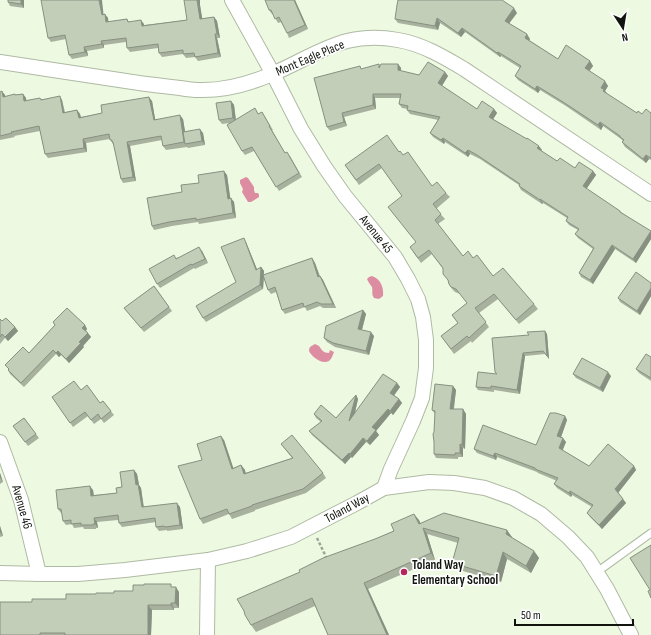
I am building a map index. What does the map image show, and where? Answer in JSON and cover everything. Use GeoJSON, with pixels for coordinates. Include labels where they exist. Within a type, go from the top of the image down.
{"type":"FeatureCollection","features":[{"type":"Feature","properties":{"kind":"street","name":"Avenue 45"},"geometry":{"type":"LineString","coordinates":[[232,0],[273,74],[300,129],[345,196],[394,257],[408,279],[418,299],[423,317],[426,340],[426,368],[422,398],[384,488]]}},
{"type":"Feature","properties":{"kind":"street","name":"Mont Eagle Place"},"geometry":{"type":"LineString","coordinates":[[0,62],[161,86],[198,90],[230,88],[252,82],[273,74],[313,54],[347,41],[382,38],[400,40],[418,45],[440,54],[651,194]]}},
{"type":"Feature","properties":{"kind":"street","name":"Avenue 46"},"geometry":{"type":"LineString","coordinates":[[0,442],[21,500],[39,574]]}},
{"type":"Feature","properties":{"kind":"street","name":"Toland Way"},"geometry":{"type":"LineString","coordinates":[[0,572],[78,574],[208,560],[247,552],[291,537],[384,488],[429,482],[454,483],[485,488],[513,498],[542,514],[568,537],[587,557],[607,589],[631,635]]}},
{"type":"Feature","properties":{"kind":"street"},"geometry":{"type":"LineString","coordinates":[[207,635],[208,560]]}},
{"type":"Feature","properties":{"kind":"lane"},"geometry":{"type":"LineString","coordinates":[[597,572],[651,533]]}},
{"type":"Feature","properties":{"kind":"path"},"geometry":{"type":"LineString","coordinates":[[316,536],[327,560]]}},
{"type":"Feature","properties":{"kind":"shaded area"},"geometry":{"type":"Polygon","coordinates":[[[246,177],[254,187],[255,193],[258,193],[259,195],[259,197],[251,202],[248,202],[242,192],[243,189],[240,183],[240,180],[246,177]]]}},
{"type":"Feature","properties":{"kind":"shaded area"},"geometry":{"type":"Polygon","coordinates":[[[372,276],[378,279],[383,290],[383,296],[379,299],[373,297],[372,287],[367,279],[372,276]]]}},
{"type":"Feature","properties":{"kind":"shaded area"},"geometry":{"type":"Polygon","coordinates":[[[315,344],[325,352],[329,353],[330,350],[334,352],[329,361],[323,362],[312,356],[309,350],[310,347],[315,344]]]}},
{"type":"Feature","properties":{"kind":"building"},"geometry":{"type":"Polygon","coordinates":[[[8,0],[21,0],[21,4],[8,2],[8,0]]]}},
{"type":"Feature","properties":{"kind":"building"},"geometry":{"type":"Polygon","coordinates":[[[41,0],[99,0],[102,15],[105,14],[106,22],[127,19],[128,22],[141,20],[142,26],[187,20],[184,0],[197,0],[200,19],[214,17],[218,53],[195,57],[194,53],[183,54],[183,50],[159,53],[158,44],[127,48],[126,38],[101,41],[102,44],[84,47],[85,52],[69,55],[65,35],[48,38],[41,0]]]}},
{"type":"Feature","properties":{"kind":"building"},"geometry":{"type":"Polygon","coordinates":[[[265,0],[294,0],[305,25],[287,33],[279,17],[275,19],[271,10],[269,10],[265,0]]]}},
{"type":"Feature","properties":{"kind":"building"},"geometry":{"type":"Polygon","coordinates":[[[398,0],[502,0],[514,8],[505,21],[527,34],[525,38],[558,59],[566,45],[590,61],[585,68],[605,81],[601,88],[604,89],[603,91],[637,113],[638,111],[642,114],[646,109],[651,113],[651,158],[646,155],[643,159],[622,142],[624,140],[620,136],[600,122],[598,125],[537,86],[535,89],[515,76],[521,66],[498,52],[497,53],[462,28],[458,33],[437,18],[435,26],[395,19],[398,0]]]}},
{"type":"Feature","properties":{"kind":"building"},"geometry":{"type":"Polygon","coordinates":[[[428,62],[445,72],[438,83],[477,109],[482,101],[494,109],[489,117],[527,138],[539,146],[537,148],[557,161],[560,158],[575,168],[579,162],[593,171],[583,186],[620,212],[651,231],[633,259],[612,245],[590,280],[579,273],[594,248],[575,234],[579,229],[566,221],[568,217],[519,186],[520,184],[477,155],[468,150],[465,153],[443,138],[441,140],[430,133],[440,117],[407,110],[408,106],[399,104],[401,94],[373,94],[373,105],[342,113],[344,122],[327,127],[314,78],[360,66],[361,69],[379,64],[379,68],[381,64],[398,64],[398,70],[419,75],[428,62]]]}},
{"type":"Feature","properties":{"kind":"building"},"geometry":{"type":"Polygon","coordinates":[[[2,91],[3,97],[23,94],[24,101],[40,98],[41,100],[60,96],[63,113],[77,110],[79,118],[102,113],[101,105],[149,97],[154,120],[180,115],[184,142],[163,146],[161,136],[127,142],[133,177],[121,179],[113,142],[110,140],[109,134],[83,139],[84,148],[45,154],[39,126],[0,136],[0,92],[2,91]]]}},
{"type":"Feature","properties":{"kind":"building"},"geometry":{"type":"Polygon","coordinates":[[[231,101],[233,118],[219,120],[216,103],[231,101]]]}},
{"type":"Feature","properties":{"kind":"building"},"geometry":{"type":"Polygon","coordinates":[[[255,108],[258,114],[262,112],[285,153],[287,152],[299,173],[276,187],[252,147],[242,151],[227,125],[255,108]]]}},
{"type":"Feature","properties":{"kind":"building"},"geometry":{"type":"Polygon","coordinates":[[[200,129],[202,141],[185,144],[183,132],[200,129]]]}},
{"type":"Feature","properties":{"kind":"building"},"geometry":{"type":"Polygon","coordinates":[[[387,135],[399,152],[400,151],[403,155],[408,152],[432,186],[437,182],[446,193],[433,204],[441,214],[435,220],[463,256],[468,251],[473,258],[477,255],[493,276],[503,268],[534,304],[516,320],[494,294],[475,308],[486,322],[469,338],[467,336],[451,349],[441,336],[458,323],[452,315],[467,303],[456,289],[451,287],[443,274],[443,268],[429,250],[418,258],[410,247],[416,242],[388,207],[402,196],[379,164],[356,180],[345,165],[387,135]]]}},
{"type":"Feature","properties":{"kind":"building"},"geometry":{"type":"Polygon","coordinates":[[[224,171],[228,199],[231,198],[233,213],[196,220],[196,218],[169,222],[152,226],[147,198],[182,192],[181,185],[199,183],[198,175],[224,171]]]}},
{"type":"Feature","properties":{"kind":"building"},"geometry":{"type":"Polygon","coordinates":[[[244,238],[256,270],[261,267],[260,285],[203,318],[196,306],[236,282],[221,247],[244,238]]]}},
{"type":"Feature","properties":{"kind":"building"},"geometry":{"type":"Polygon","coordinates":[[[199,247],[205,259],[192,265],[191,264],[157,284],[149,269],[174,255],[176,259],[199,247]]]}},
{"type":"Feature","properties":{"kind":"building"},"geometry":{"type":"Polygon","coordinates":[[[312,258],[318,277],[320,276],[333,304],[321,304],[317,302],[304,307],[303,303],[282,310],[275,287],[268,290],[263,275],[312,258]]]}},
{"type":"Feature","properties":{"kind":"building"},"geometry":{"type":"Polygon","coordinates":[[[636,272],[651,283],[651,288],[637,311],[618,298],[636,272]]]}},
{"type":"Feature","properties":{"kind":"building"},"geometry":{"type":"Polygon","coordinates":[[[154,286],[169,307],[141,328],[124,308],[154,286]]]}},
{"type":"Feature","properties":{"kind":"building"},"geometry":{"type":"Polygon","coordinates":[[[67,308],[85,325],[82,328],[88,333],[66,359],[58,351],[56,353],[53,350],[21,383],[5,365],[23,347],[29,353],[55,325],[53,322],[67,308]]]}},
{"type":"Feature","properties":{"kind":"building"},"geometry":{"type":"Polygon","coordinates":[[[363,310],[358,329],[371,332],[366,351],[333,343],[324,338],[326,326],[363,310]]]}},
{"type":"Feature","properties":{"kind":"building"},"geometry":{"type":"Polygon","coordinates":[[[6,318],[15,327],[5,337],[2,334],[0,337],[0,319],[2,321],[6,318]]]}},
{"type":"Feature","properties":{"kind":"building"},"geometry":{"type":"Polygon","coordinates":[[[545,331],[547,356],[543,351],[523,353],[517,390],[491,386],[491,388],[476,387],[478,372],[497,374],[495,372],[492,338],[529,335],[527,332],[545,331]]]}},
{"type":"Feature","properties":{"kind":"building"},"geometry":{"type":"Polygon","coordinates":[[[646,354],[651,357],[651,378],[636,369],[646,354]]]}},
{"type":"Feature","properties":{"kind":"building"},"geometry":{"type":"Polygon","coordinates":[[[582,358],[608,372],[600,388],[573,374],[582,358]]]}},
{"type":"Feature","properties":{"kind":"building"},"geometry":{"type":"Polygon","coordinates":[[[383,374],[397,383],[390,393],[399,399],[390,411],[388,409],[372,427],[376,430],[367,441],[363,438],[350,454],[349,453],[342,460],[309,431],[322,421],[314,414],[321,405],[336,418],[356,395],[349,421],[383,374]]]}},
{"type":"Feature","properties":{"kind":"building"},"geometry":{"type":"Polygon","coordinates":[[[74,381],[81,390],[87,385],[100,403],[103,401],[111,411],[101,419],[98,414],[91,420],[85,412],[70,423],[52,397],[74,381]]]}},
{"type":"Feature","properties":{"kind":"building"},"geometry":{"type":"Polygon","coordinates":[[[435,384],[453,386],[450,409],[463,409],[462,445],[460,444],[460,453],[455,453],[455,455],[434,454],[433,434],[435,411],[432,410],[435,384]]]}},
{"type":"Feature","properties":{"kind":"building"},"geometry":{"type":"Polygon","coordinates":[[[550,413],[565,416],[557,436],[563,438],[559,448],[589,466],[608,444],[634,466],[615,489],[623,499],[599,525],[587,513],[593,505],[570,491],[569,493],[554,484],[558,478],[495,453],[493,456],[474,449],[483,425],[536,445],[550,413]]]}},
{"type":"Feature","properties":{"kind":"building"},"geometry":{"type":"Polygon","coordinates":[[[24,418],[36,434],[25,442],[13,426],[24,418]]]}},
{"type":"Feature","properties":{"kind":"building"},"geometry":{"type":"Polygon","coordinates":[[[292,435],[323,473],[303,489],[229,514],[227,509],[200,519],[178,466],[202,460],[197,444],[221,436],[232,469],[241,465],[244,474],[293,458],[281,444],[292,435]]]}},
{"type":"Feature","properties":{"kind":"building"},"geometry":{"type":"Polygon","coordinates":[[[134,470],[136,485],[138,484],[142,507],[177,503],[180,525],[156,527],[155,518],[119,523],[118,515],[94,518],[95,524],[93,525],[81,525],[81,523],[71,524],[71,520],[63,521],[61,509],[58,509],[56,490],[90,486],[91,496],[117,493],[116,488],[122,487],[120,472],[134,470]]]}},
{"type":"Feature","properties":{"kind":"building"},"geometry":{"type":"Polygon","coordinates":[[[444,513],[507,530],[506,534],[534,551],[526,566],[503,552],[496,576],[452,563],[459,538],[423,528],[431,553],[364,583],[387,635],[328,635],[312,598],[251,625],[237,599],[300,572],[299,570],[323,558],[394,531],[391,524],[414,514],[419,524],[444,513]]]}},
{"type":"Feature","properties":{"kind":"building"},"geometry":{"type":"Polygon","coordinates":[[[651,545],[651,598],[648,591],[650,590],[630,558],[651,545]]]}},
{"type":"Feature","properties":{"kind":"building"},"geometry":{"type":"Polygon","coordinates":[[[171,584],[171,587],[176,587],[175,603],[171,603],[171,605],[148,605],[148,635],[65,635],[65,633],[40,633],[40,635],[0,635],[0,602],[32,602],[32,599],[66,599],[66,594],[96,594],[114,593],[114,591],[133,591],[133,585],[171,584]]]}},
{"type":"Feature","properties":{"kind":"place","name":"Toland Way Elementary School"},"geometry":{"type":"Point","coordinates":[404,572]}}]}
